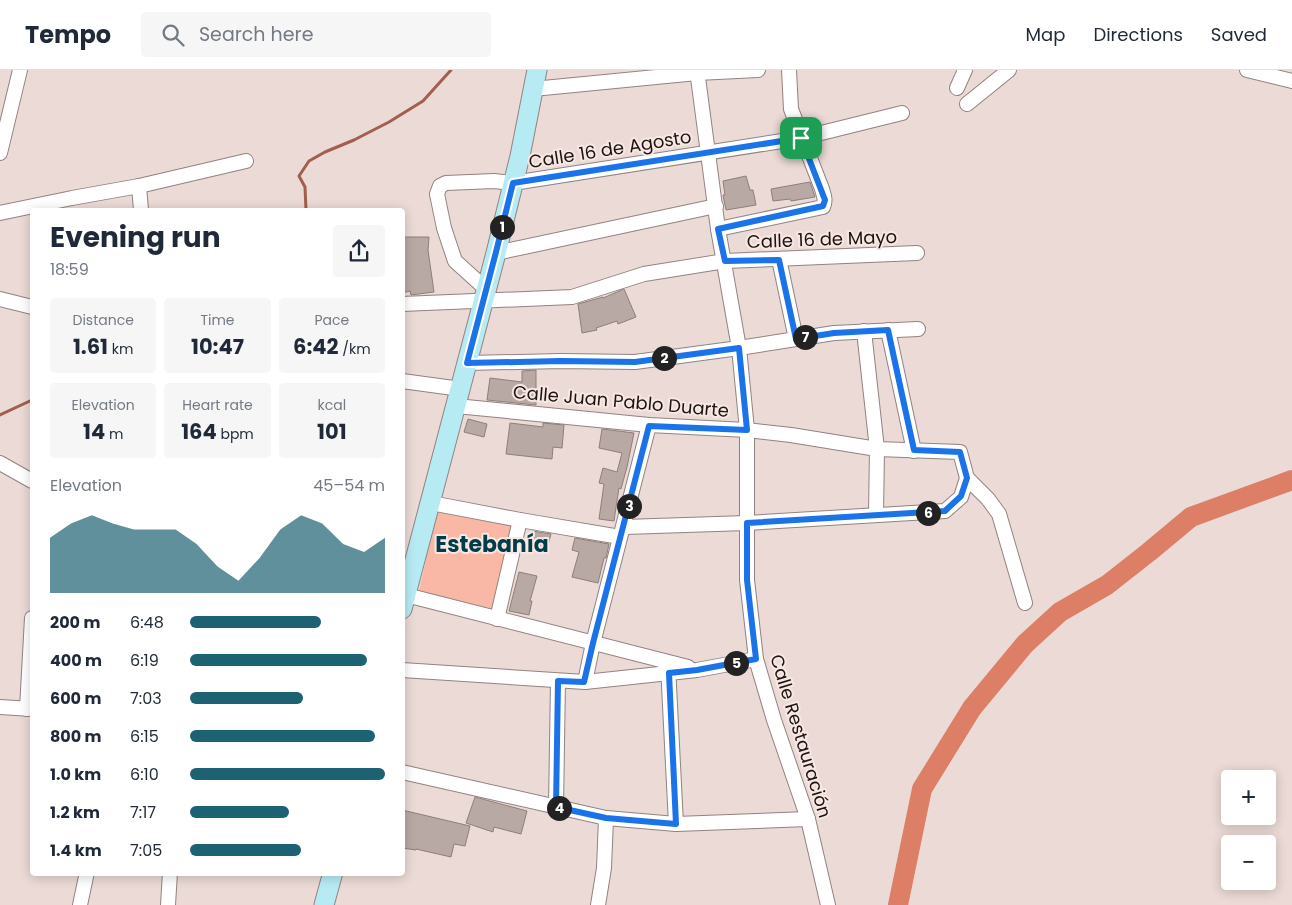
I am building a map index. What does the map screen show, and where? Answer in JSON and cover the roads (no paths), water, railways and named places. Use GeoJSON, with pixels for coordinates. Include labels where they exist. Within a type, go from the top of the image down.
{"type":"FeatureCollection","features":[{"type":"Feature","properties":{"kind":"street"},"geometry":{"type":"LineString","coordinates":[[0,153],[20,70]]}},
{"type":"Feature","properties":{"kind":"street"},"geometry":{"type":"LineString","coordinates":[[405,596],[496,252],[520,156],[537,70]]}},
{"type":"Feature","properties":{"kind":"street"},"geometry":{"type":"LineString","coordinates":[[533,89],[697,72],[758,70]]}},
{"type":"Feature","properties":{"kind":"street"},"geometry":{"type":"LineString","coordinates":[[718,229],[823,206],[825,200],[791,109],[789,70]]}},
{"type":"Feature","properties":{"kind":"street"},"geometry":{"type":"LineString","coordinates":[[957,88],[964,70]]}},
{"type":"Feature","properties":{"kind":"street"},"geometry":{"type":"LineString","coordinates":[[967,104],[1009,70]]}},
{"type":"Feature","properties":{"kind":"street"},"geometry":{"type":"LineString","coordinates":[[1247,70],[1292,82]]}},
{"type":"Feature","properties":{"kind":"street","name":"Calle Restauración"},"geometry":{"type":"LineString","coordinates":[[697,72],[718,229],[739,348],[747,430],[747,580],[756,659],[774,720],[808,819],[828,905]]}},
{"type":"Feature","properties":{"kind":"street","name":"Calle 16 de Agosto"},"geometry":{"type":"LineString","coordinates":[[484,295],[455,261],[444,228],[437,194],[440,186],[446,183],[494,181],[513,183],[801,138],[902,113]]}},
{"type":"Feature","properties":{"kind":"street"},"geometry":{"type":"LineString","coordinates":[[0,214],[139,186],[246,161]]}},
{"type":"Feature","properties":{"kind":"street"},"geometry":{"type":"LineString","coordinates":[[139,186],[141,208]]}},
{"type":"Feature","properties":{"kind":"street"},"geometry":{"type":"LineString","coordinates":[[496,252],[716,206]]}},
{"type":"Feature","properties":{"kind":"street","name":"Calle 16 de Mayo"},"geometry":{"type":"LineString","coordinates":[[405,304],[484,295],[572,297],[644,274],[725,261],[918,253]]}},
{"type":"Feature","properties":{"kind":"street"},"geometry":{"type":"LineString","coordinates":[[779,260],[796,339]]}},
{"type":"Feature","properties":{"kind":"street"},"geometry":{"type":"LineString","coordinates":[[0,299],[30,306]]}},
{"type":"Feature","properties":{"kind":"street"},"geometry":{"type":"LineString","coordinates":[[467,363],[635,362],[834,333],[918,329]]}},
{"type":"Feature","properties":{"kind":"street"},"geometry":{"type":"LineString","coordinates":[[888,330],[914,450]]}},
{"type":"Feature","properties":{"kind":"street"},"geometry":{"type":"LineString","coordinates":[[864,331],[876,449],[876,515]]}},
{"type":"Feature","properties":{"kind":"street","name":"Calle Juan Pablo Duarte"},"geometry":{"type":"LineString","coordinates":[[405,382],[459,397],[649,426],[747,430],[876,449],[960,452],[967,478]]}},
{"type":"Feature","properties":{"kind":"street"},"geometry":{"type":"LineString","coordinates":[[584,682],[649,426]]}},
{"type":"Feature","properties":{"kind":"street"},"geometry":{"type":"LineString","coordinates":[[0,463],[30,480]]}},
{"type":"Feature","properties":{"kind":"street"},"geometry":{"type":"LineString","coordinates":[[431,502],[520,520],[622,532],[945,511],[961,496],[967,478],[988,498],[999,514],[1026,603]]}},
{"type":"Feature","properties":{"kind":"street"},"geometry":{"type":"LineString","coordinates":[[497,619],[520,520]]}},
{"type":"Feature","properties":{"kind":"street"},"geometry":{"type":"LineString","coordinates":[[405,600],[497,619],[593,643],[668,668]]}},
{"type":"Feature","properties":{"kind":"street"},"geometry":{"type":"LineString","coordinates":[[405,670],[584,682],[668,668],[697,670],[756,659]]}},
{"type":"Feature","properties":{"kind":"street"},"geometry":{"type":"LineString","coordinates":[[668,668],[676,824]]}},
{"type":"Feature","properties":{"kind":"street"},"geometry":{"type":"LineString","coordinates":[[556,807],[558,681]]}},
{"type":"Feature","properties":{"kind":"street"},"geometry":{"type":"LineString","coordinates":[[0,707],[30,709]]}},
{"type":"Feature","properties":{"kind":"street"},"geometry":{"type":"LineString","coordinates":[[405,773],[606,818],[676,824],[808,819]]}},
{"type":"Feature","properties":{"kind":"street"},"geometry":{"type":"LineString","coordinates":[[598,905],[604,868],[606,818]]}},
{"type":"Feature","properties":{"kind":"street"},"geometry":{"type":"LineString","coordinates":[[80,905],[86,876]]}},
{"type":"Feature","properties":{"kind":"street"},"geometry":{"type":"LineString","coordinates":[[168,905],[170,876]]}},
{"type":"Feature","properties":{"kind":"street"},"geometry":{"type":"LineString","coordinates":[[324,905],[332,876]]}},
{"type":"Feature","properties":{"kind":"waterway"},"geometry":{"type":"LineString","coordinates":[[306,208],[305,187],[299,176],[309,161],[389,122],[423,101],[451,70]]}},
{"type":"Feature","properties":{"kind":"waterway"},"geometry":{"type":"LineString","coordinates":[[0,415],[30,401]]}},
{"type":"Feature","properties":{"kind":"waterway"},"geometry":{"type":"LineString","coordinates":[[898,905],[922,789],[972,708],[1025,644],[1060,612],[1107,585],[1191,517],[1292,480]]}},
{"type":"Feature","properties":{"kind":"district","name":"Estebanía"},"geometry":{"type":"Point","coordinates":[492,544]}}]}
